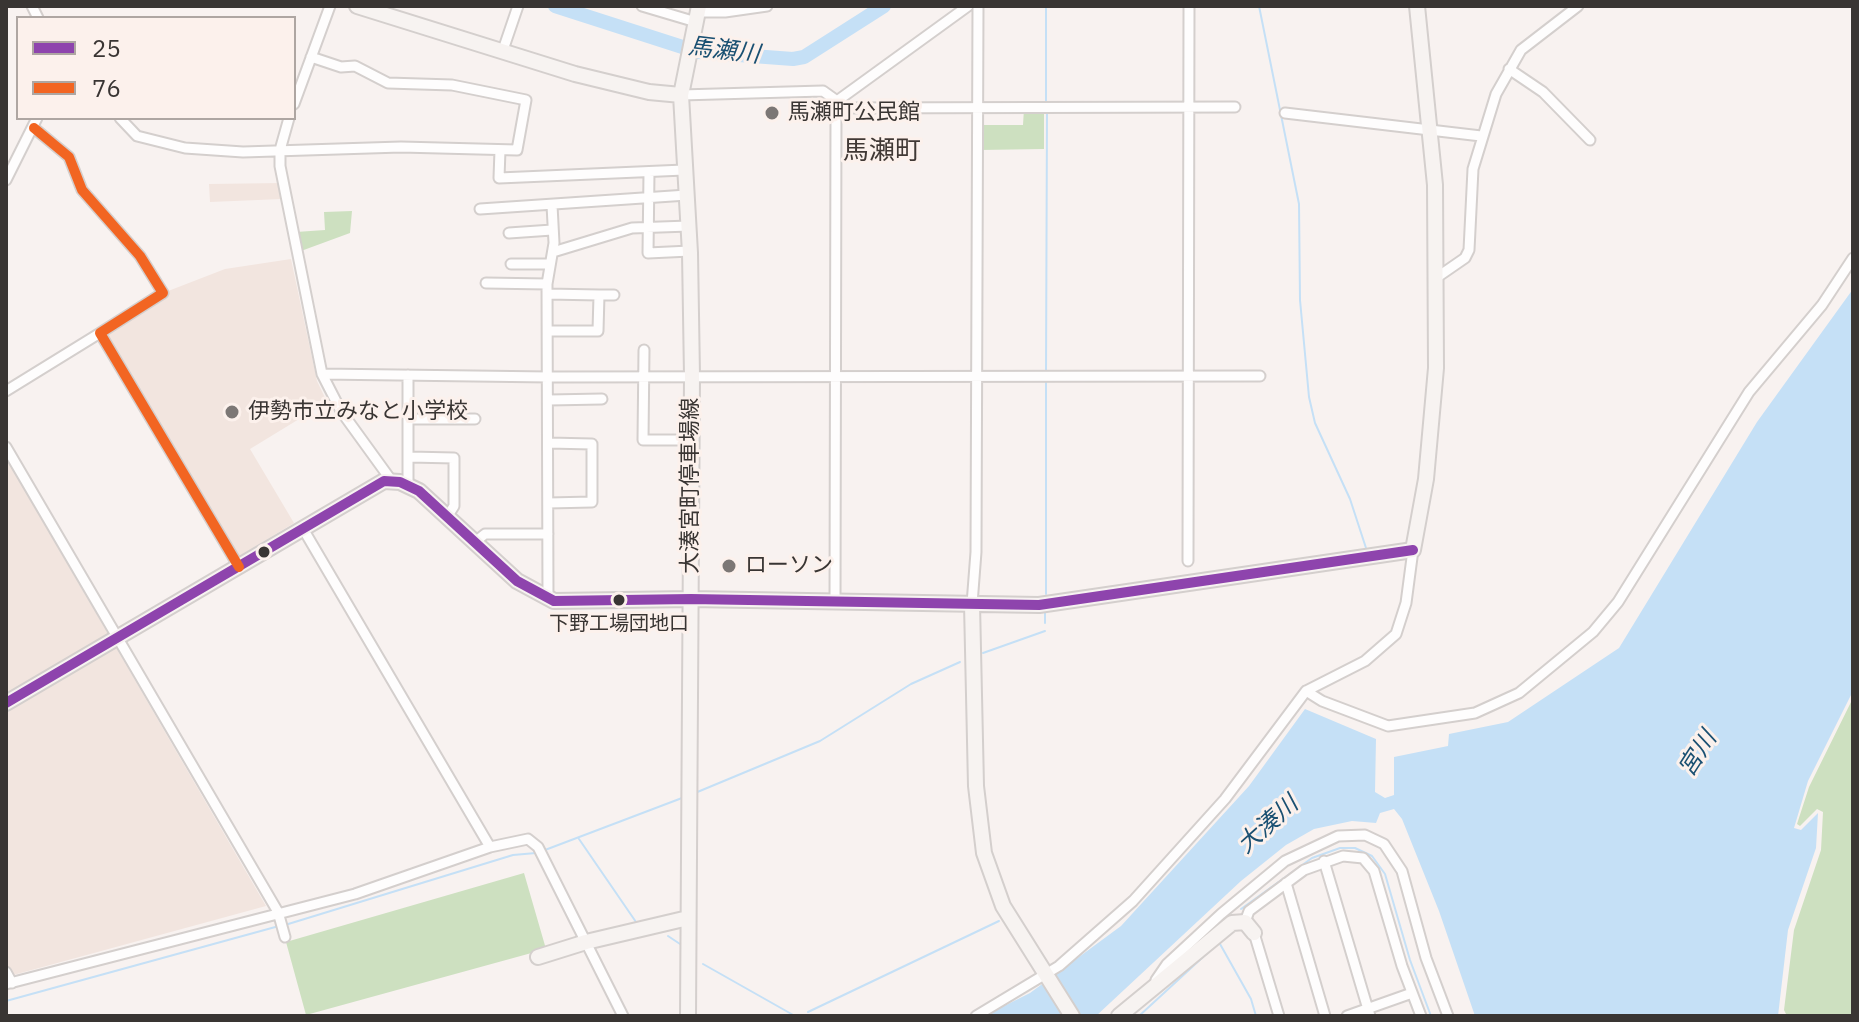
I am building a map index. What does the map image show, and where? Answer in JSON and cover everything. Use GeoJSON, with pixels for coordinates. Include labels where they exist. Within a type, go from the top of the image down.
{"type":"FeatureCollection","features":[{"type":"Feature","properties":{"kind":"street"},"geometry":{"type":"LineString","coordinates":[[296,98],[330,6]]}},
{"type":"Feature","properties":{"kind":"street"},"geometry":{"type":"LineString","coordinates":[[357,6],[575,74],[649,92],[681,95],[823,91],[836,104],[1235,107]]}},
{"type":"Feature","properties":{"kind":"street"},"geometry":{"type":"LineString","coordinates":[[503,50],[518,6]]}},
{"type":"Feature","properties":{"kind":"street"},"geometry":{"type":"LineString","coordinates":[[642,6],[697,13],[767,6]]}},
{"type":"Feature","properties":{"kind":"street"},"geometry":{"type":"LineString","coordinates":[[836,104],[968,6]]}},
{"type":"Feature","properties":{"kind":"street"},"geometry":{"type":"LineString","coordinates":[[978,6],[976,552],[972,604],[976,786],[984,853],[1003,906],[1072,1016]]}},
{"type":"Feature","properties":{"kind":"street"},"geometry":{"type":"LineString","coordinates":[[1188,561],[1189,6]]}},
{"type":"Feature","properties":{"kind":"street"},"geometry":{"type":"LineString","coordinates":[[976,1016],[1046,975],[1094,939],[1168,865],[1225,799],[1306,691],[1365,661],[1396,634],[1406,603],[1426,479],[1433,402],[1436,278],[1432,132],[1417,6]]}},
{"type":"Feature","properties":{"kind":"street"},"geometry":{"type":"LineString","coordinates":[[1436,278],[1465,258],[1469,250],[1473,169],[1481,136],[1509,69],[1521,50],[1578,6]]}},
{"type":"Feature","properties":{"kind":"street","name":"大湊宮町停車場線"},"geometry":{"type":"LineString","coordinates":[[688,1016],[692,376],[690,251],[681,95],[697,13]]}},
{"type":"Feature","properties":{"kind":"street"},"geometry":{"type":"LineString","coordinates":[[122,120],[137,136],[185,148],[517,150],[526,100],[452,85],[388,83],[355,66],[341,67],[311,57]]}},
{"type":"Feature","properties":{"kind":"street"},"geometry":{"type":"LineString","coordinates":[[1509,69],[1543,92],[1590,140]]}},
{"type":"Feature","properties":{"kind":"street"},"geometry":{"type":"LineString","coordinates":[[835,602],[836,104]]}},
{"type":"Feature","properties":{"kind":"street"},"geometry":{"type":"LineString","coordinates":[[1285,113],[1481,136]]}},
{"type":"Feature","properties":{"kind":"street"},"geometry":{"type":"LineString","coordinates":[[288,120],[280,150],[284,189],[322,374],[341,411],[391,480]]}},
{"type":"Feature","properties":{"kind":"street"},"geometry":{"type":"LineString","coordinates":[[6,180],[9,167],[36,123],[69,157],[82,190],[140,256],[163,293],[6,391]]}},
{"type":"Feature","properties":{"kind":"street"},"geometry":{"type":"LineString","coordinates":[[500,150],[499,178],[684,170]]}},
{"type":"Feature","properties":{"kind":"street"},"geometry":{"type":"LineString","coordinates":[[649,173],[648,253],[690,251]]}},
{"type":"Feature","properties":{"kind":"street"},"geometry":{"type":"LineString","coordinates":[[480,209],[687,195]]}},
{"type":"Feature","properties":{"kind":"street"},"geometry":{"type":"LineString","coordinates":[[548,599],[548,264],[553,252],[552,205]]}},
{"type":"Feature","properties":{"kind":"street"},"geometry":{"type":"LineString","coordinates":[[553,252],[632,228],[689,226]]}},
{"type":"Feature","properties":{"kind":"street"},"geometry":{"type":"LineString","coordinates":[[509,233],[552,230]]}},
{"type":"Feature","properties":{"kind":"street"},"geometry":{"type":"LineString","coordinates":[[1306,691],[1322,701],[1377,722],[1401,726],[1475,713],[1519,693],[1605,620],[1741,404],[1781,349],[1822,305],[1853,258]]}},
{"type":"Feature","properties":{"kind":"street"},"geometry":{"type":"LineString","coordinates":[[511,264],[548,264]]}},
{"type":"Feature","properties":{"kind":"street"},"geometry":{"type":"LineString","coordinates":[[486,283],[614,295]]}},
{"type":"Feature","properties":{"kind":"street"},"geometry":{"type":"LineString","coordinates":[[548,331],[598,331],[599,295]]}},
{"type":"Feature","properties":{"kind":"street"},"geometry":{"type":"LineString","coordinates":[[100,333],[239,567]]}},
{"type":"Feature","properties":{"kind":"street"},"geometry":{"type":"LineString","coordinates":[[644,350],[643,440],[692,440]]}},
{"type":"Feature","properties":{"kind":"street"},"geometry":{"type":"LineString","coordinates":[[322,374],[549,377],[1260,376]]}},
{"type":"Feature","properties":{"kind":"street"},"geometry":{"type":"LineString","coordinates":[[408,375],[408,486]]}},
{"type":"Feature","properties":{"kind":"street"},"geometry":{"type":"LineString","coordinates":[[549,400],[602,399]]}},
{"type":"Feature","properties":{"kind":"street"},"geometry":{"type":"LineString","coordinates":[[409,419],[475,419]]}},
{"type":"Feature","properties":{"kind":"street"},"geometry":{"type":"LineString","coordinates":[[548,503],[592,502],[592,444],[549,443]]}},
{"type":"Feature","properties":{"kind":"street"},"geometry":{"type":"LineString","coordinates":[[6,447],[278,912],[285,937]]}},
{"type":"Feature","properties":{"kind":"street"},"geometry":{"type":"LineString","coordinates":[[410,457],[454,458],[454,506],[447,517]]}},
{"type":"Feature","properties":{"kind":"street"},"geometry":{"type":"LineString","coordinates":[[6,703],[377,483],[391,480],[408,486],[517,581],[548,599],[1064,604],[1146,587],[1413,550]]}},
{"type":"Feature","properties":{"kind":"street"},"geometry":{"type":"LineString","coordinates":[[302,527],[490,847]]}},
{"type":"Feature","properties":{"kind":"street"},"geometry":{"type":"LineString","coordinates":[[475,542],[485,534],[548,534]]}},
{"type":"Feature","properties":{"kind":"street"},"geometry":{"type":"LineString","coordinates":[[1150,989],[1178,954],[1285,861],[1338,836],[1365,835],[1384,844],[1402,871],[1426,958],[1448,1016]]}},
{"type":"Feature","properties":{"kind":"street"},"geometry":{"type":"LineString","coordinates":[[6,972],[9,983],[355,894],[490,847],[528,839],[541,852],[623,1016]]}},
{"type":"Feature","properties":{"kind":"street"},"geometry":{"type":"LineString","coordinates":[[1279,1016],[1250,928],[1249,911],[1286,883],[1324,861],[1357,856],[1374,871],[1421,1016]]}},
{"type":"Feature","properties":{"kind":"street"},"geometry":{"type":"LineString","coordinates":[[1324,861],[1369,1012]]}},
{"type":"Feature","properties":{"kind":"street"},"geometry":{"type":"LineString","coordinates":[[1286,883],[1325,1016]]}},
{"type":"Feature","properties":{"kind":"street"},"geometry":{"type":"LineString","coordinates":[[538,957],[586,942],[688,918]]}},
{"type":"Feature","properties":{"kind":"street"},"geometry":{"type":"LineString","coordinates":[[1119,1016],[1232,923],[1250,928]]}},
{"type":"Feature","properties":{"kind":"street"},"geometry":{"type":"LineString","coordinates":[[1347,1016],[1369,1012],[1412,993]]}},
{"type":"Feature","properties":{"kind":"shaded area"},"geometry":{"type":"Polygon","coordinates":[[[281,183],[282,199],[210,202],[209,184],[281,183]]]}},
{"type":"Feature","properties":{"kind":"shaded area","name":"伊勢市立みなと小学校"},"geometry":{"type":"Polygon","coordinates":[[[291,259],[317,381],[327,402],[250,449],[294,523],[238,557],[159,421],[100,333],[163,293],[225,269],[291,259]]]}},
{"type":"Feature","properties":{"kind":"shaded area"},"geometry":{"type":"Polygon","coordinates":[[[6,458],[266,906],[6,977],[6,458]]]}},
{"type":"Feature","properties":{"kind":"green space"},"geometry":{"type":"Polygon","coordinates":[[[1044,108],[1044,149],[980,150],[979,125],[1023,125],[1024,109],[1044,108]]]}},
{"type":"Feature","properties":{"kind":"green space"},"geometry":{"type":"Polygon","coordinates":[[[352,211],[350,233],[301,251],[296,232],[325,230],[324,212],[352,211]]]}},
{"type":"Feature","properties":{"kind":"green space"},"geometry":{"type":"Polygon","coordinates":[[[1853,698],[1853,1016],[1787,1016],[1784,1010],[1794,930],[1821,850],[1823,812],[1817,809],[1800,826],[1797,824],[1809,787],[1853,698]]]}},
{"type":"Feature","properties":{"kind":"green space"},"geometry":{"type":"Polygon","coordinates":[[[524,873],[546,949],[306,1015],[286,942],[524,873]]]}},
{"type":"Feature","properties":{"kind":"water"},"geometry":{"type":"Polygon","coordinates":[[[1853,289],[1853,691],[1808,781],[1794,828],[1801,830],[1818,813],[1816,848],[1788,930],[1778,1016],[1475,1016],[1439,911],[1402,819],[1394,809],[1380,813],[1376,823],[1352,821],[1314,829],[1286,845],[1241,881],[1096,1016],[984,1016],[1030,993],[1121,926],[1249,786],[1305,709],[1376,739],[1375,792],[1385,798],[1394,795],[1394,757],[1448,746],[1449,734],[1508,722],[1619,648],[1757,422],[1853,289]]]}},
{"type":"Feature","properties":{"kind":"waterway","name":"馬瀬川"},"geometry":{"type":"LineString","coordinates":[[555,6],[698,52],[793,59],[804,57],[884,6]]}},
{"type":"Feature","properties":{"kind":"waterway"},"geometry":{"type":"LineString","coordinates":[[1046,6],[1046,105]]}},
{"type":"Feature","properties":{"kind":"waterway"},"geometry":{"type":"LineString","coordinates":[[1259,6],[1299,204],[1300,300],[1309,397],[1315,423],[1350,499],[1366,548]]}},
{"type":"Feature","properties":{"kind":"waterway"},"geometry":{"type":"LineString","coordinates":[[1046,373],[1047,111]]}},
{"type":"Feature","properties":{"kind":"waterway"},"geometry":{"type":"LineString","coordinates":[[1046,379],[1046,594]]}},
{"type":"Feature","properties":{"kind":"waterway"},"geometry":{"type":"LineString","coordinates":[[1045,612],[1045,623]]}},
{"type":"Feature","properties":{"kind":"waterway"},"geometry":{"type":"LineString","coordinates":[[983,653],[1045,631]]}},
{"type":"Feature","properties":{"kind":"waterway"},"geometry":{"type":"LineString","coordinates":[[695,793],[820,741],[911,684],[960,662]]}},
{"type":"Feature","properties":{"kind":"waterway"},"geometry":{"type":"LineString","coordinates":[[545,850],[682,798]]}},
{"type":"Feature","properties":{"kind":"waterway"},"geometry":{"type":"LineString","coordinates":[[579,839],[636,922]]}},
{"type":"Feature","properties":{"kind":"waterway"},"geometry":{"type":"LineString","coordinates":[[1241,909],[1312,858],[1340,848],[1355,848],[1372,856],[1385,874],[1410,960],[1431,1016]]}},
{"type":"Feature","properties":{"kind":"waterway"},"geometry":{"type":"LineString","coordinates":[[285,925],[513,855],[536,853]]}},
{"type":"Feature","properties":{"kind":"waterway"},"geometry":{"type":"LineString","coordinates":[[808,1012],[999,921]]}},
{"type":"Feature","properties":{"kind":"waterway"},"geometry":{"type":"LineString","coordinates":[[6,1001],[279,926]]}},
{"type":"Feature","properties":{"kind":"waterway"},"geometry":{"type":"LineString","coordinates":[[668,936],[683,946]]}},
{"type":"Feature","properties":{"kind":"waterway"},"geometry":{"type":"LineString","coordinates":[[1220,944],[1251,999],[1256,1016]]}},
{"type":"Feature","properties":{"kind":"waterway"},"geometry":{"type":"LineString","coordinates":[[1139,1016],[1216,945]]}},
{"type":"Feature","properties":{"kind":"waterway"},"geometry":{"type":"LineString","coordinates":[[703,964],[795,1016]]}},
{"type":"Feature","properties":{"kind":"transit line","name":"76"},"geometry":{"type":"LineString","coordinates":[[34,128],[69,157],[82,190],[140,256],[163,293],[100,333],[239,567]]}},
{"type":"Feature","properties":{"kind":"transit line","name":"25"},"geometry":{"type":"LineString","coordinates":[[6,703],[384,481],[400,482],[419,491],[517,581],[554,601],[691,599],[1039,605],[1413,550]]}},
{"type":"Feature","properties":{"kind":"place","name":"馬瀬町公民館"},"geometry":{"type":"Point","coordinates":[772,113]}},
{"type":"Feature","properties":{"kind":"place","name":"伊勢市立みなと小学校"},"geometry":{"type":"Point","coordinates":[232,412]}},
{"type":"Feature","properties":{"kind":"place","name":"ローソン"},"geometry":{"type":"Point","coordinates":[729,566]}},
{"type":"Feature","properties":{"kind":"place","name":"下野工場団地口"},"geometry":{"type":"Point","coordinates":[619,600]}},
{"type":"Feature","properties":{"kind":"district","name":"馬瀬町"},"geometry":{"type":"Point","coordinates":[882,151]}},
{"type":"Feature","properties":{"kind":"water label","name":"宮川"},"geometry":{"type":"Point","coordinates":[1698,754]}},
{"type":"Feature","properties":{"kind":"water label","name":"大湊川"},"geometry":{"type":"Point","coordinates":[1268,825]}}]}
